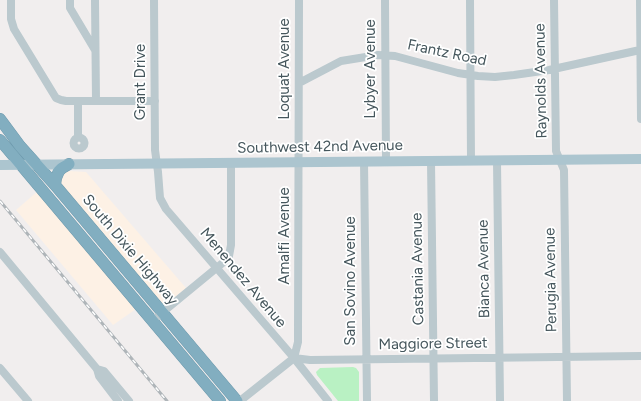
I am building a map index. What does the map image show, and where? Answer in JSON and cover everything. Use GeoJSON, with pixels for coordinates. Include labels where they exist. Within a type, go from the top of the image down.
{"type":"FeatureCollection","features":[{"type":"Feature","properties":{"kind":"highway","name":"South Dixie Highway"},"geometry":{"type":"LineString","coordinates":[[0,119],[12,136],[237,401]]}},
{"type":"Feature","properties":{"kind":"highway","name":"South Dixie Highway"},"geometry":{"type":"LineString","coordinates":[[0,140],[220,401]]}},
{"type":"Feature","properties":{"kind":"highway"},"geometry":{"type":"LineString","coordinates":[[55,185],[59,171],[69,164]]}},
{"type":"Feature","properties":{"kind":"main road","name":"Southwest 42nd Avenue"},"geometry":{"type":"LineString","coordinates":[[0,164],[156,164],[641,159]]}},
{"type":"Feature","properties":{"kind":"street"},"geometry":{"type":"LineString","coordinates":[[11,0],[11,19],[14,29],[54,96],[61,100],[78,101],[155,101]]}},
{"type":"Feature","properties":{"kind":"street"},"geometry":{"type":"LineString","coordinates":[[70,0],[71,10],[96,51]]}},
{"type":"Feature","properties":{"kind":"street"},"geometry":{"type":"LineString","coordinates":[[95,0],[96,101]]}},
{"type":"Feature","properties":{"kind":"street","name":"Grant Drive"},"geometry":{"type":"LineString","coordinates":[[154,0],[156,164]]}},
{"type":"Feature","properties":{"kind":"street","name":"Loquat Avenue"},"geometry":{"type":"LineString","coordinates":[[299,162],[300,0]]}},
{"type":"Feature","properties":{"kind":"street","name":"Lybyer Avenue"},"geometry":{"type":"LineString","coordinates":[[385,0],[386,161]]}},
{"type":"Feature","properties":{"kind":"street"},"geometry":{"type":"LineString","coordinates":[[470,0],[471,161]]}},
{"type":"Feature","properties":{"kind":"street","name":"Raynolds Avenue"},"geometry":{"type":"LineString","coordinates":[[554,0],[556,151],[560,160]]}},
{"type":"Feature","properties":{"kind":"street"},"geometry":{"type":"LineString","coordinates":[[640,0],[641,119]]}},
{"type":"Feature","properties":{"kind":"street"},"geometry":{"type":"LineString","coordinates":[[82,28],[90,27],[96,23]]}},
{"type":"Feature","properties":{"kind":"street","name":"Frantz Road"},"geometry":{"type":"LineString","coordinates":[[299,83],[340,61],[385,54],[471,75],[508,76],[556,69],[640,50]]}},
{"type":"Feature","properties":{"kind":"street"},"geometry":{"type":"LineString","coordinates":[[78,101],[78,137]]}},
{"type":"Feature","properties":{"kind":"street","name":"Perugia Avenue"},"geometry":{"type":"LineString","coordinates":[[560,160],[564,170],[567,401]]}},
{"type":"Feature","properties":{"kind":"street","name":"Castania Avenue"},"geometry":{"type":"LineString","coordinates":[[431,161],[434,401]]}},
{"type":"Feature","properties":{"kind":"street","name":"Bianca Avenue"},"geometry":{"type":"LineString","coordinates":[[497,161],[500,401]]}},
{"type":"Feature","properties":{"kind":"street","name":"Amalfi Avenue"},"geometry":{"type":"LineString","coordinates":[[294,358],[298,342],[299,162]]}},
{"type":"Feature","properties":{"kind":"street","name":"San Sovino Avenue"},"geometry":{"type":"LineString","coordinates":[[364,162],[367,401]]}},
{"type":"Feature","properties":{"kind":"street"},"geometry":{"type":"LineString","coordinates":[[152,321],[228,258],[231,249],[231,163]]}},
{"type":"Feature","properties":{"kind":"street","name":"Menendez Avenue"},"geometry":{"type":"LineString","coordinates":[[156,164],[159,193],[162,203],[294,358],[328,401]]}},
{"type":"Feature","properties":{"kind":"street"},"geometry":{"type":"LineString","coordinates":[[0,252],[97,369],[99,376],[118,401]]}},
{"type":"Feature","properties":{"kind":"street","name":"Maggiore Street"},"geometry":{"type":"LineString","coordinates":[[294,358],[310,360],[366,358],[641,356]]}},
{"type":"Feature","properties":{"kind":"street"},"geometry":{"type":"LineString","coordinates":[[240,401],[294,358]]}},
{"type":"Feature","properties":{"kind":"street"},"geometry":{"type":"LineString","coordinates":[[0,368],[28,401]]}},
{"type":"Feature","properties":{"kind":"street"},"geometry":{"type":"LineString","coordinates":[[97,369],[104,371],[129,401]]}},
{"type":"Feature","properties":{"kind":"shaded area"},"geometry":{"type":"Polygon","coordinates":[[[69,171],[86,172],[186,288],[164,306],[59,182],[61,173],[69,171]]]}},
{"type":"Feature","properties":{"kind":"shaded area"},"geometry":{"type":"Polygon","coordinates":[[[38,191],[136,309],[113,325],[16,210],[38,191]]]}},
{"type":"Feature","properties":{"kind":"green space"},"geometry":{"type":"Polygon","coordinates":[[[353,367],[359,372],[359,401],[338,401],[316,372],[320,368],[353,367]]]}},
{"type":"Feature","properties":{"kind":"railway"},"geometry":{"type":"LineString","coordinates":[[0,201],[167,401]]}}]}
